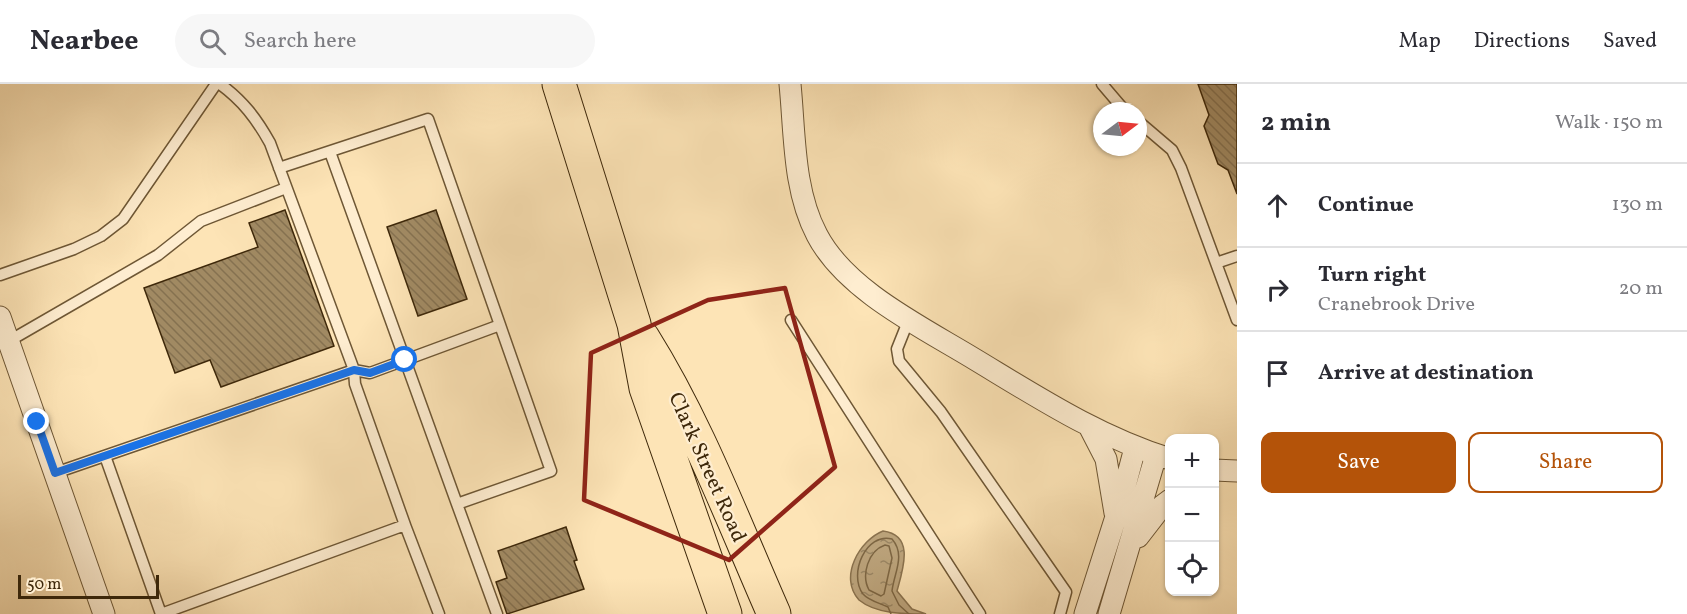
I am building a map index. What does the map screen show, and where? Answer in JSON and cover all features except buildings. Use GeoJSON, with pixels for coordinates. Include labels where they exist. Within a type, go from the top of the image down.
{"type":"FeatureCollection","features":[{"type":"Feature","properties":{"kind":"highway","name":"Clark Street Road"},"geometry":{"type":"LineString","coordinates":[[559,84],[634,324],[646,388],[725,614]]}},
{"type":"Feature","properties":{"kind":"highway","name":"Clark Street Road"},"geometry":{"type":"LineString","coordinates":[[634,324],[668,377],[686,414],[774,614]]}},
{"type":"Feature","properties":{"kind":"street"},"geometry":{"type":"LineString","coordinates":[[790,84],[799,175],[806,210],[818,237],[847,274],[909,319],[1090,428],[1135,448],[1163,457],[1127,556],[1109,614]]}},
{"type":"Feature","properties":{"kind":"street"},"geometry":{"type":"LineString","coordinates":[[0,316],[104,614]]}},
{"type":"Feature","properties":{"kind":"street"},"geometry":{"type":"LineString","coordinates":[[1090,428],[1106,459],[1115,520]]}},
{"type":"Feature","properties":{"kind":"street"},"geometry":{"type":"LineString","coordinates":[[1085,614],[1135,448]]}},
{"type":"Feature","properties":{"kind":"street"},"geometry":{"type":"LineString","coordinates":[[1127,556],[1144,526],[1165,505]]}},
{"type":"Feature","properties":{"kind":"lane"},"geometry":{"type":"LineString","coordinates":[[0,275],[74,249],[101,236],[123,219],[218,84],[240,99],[256,118],[279,168],[354,370],[355,384],[439,614]]}},
{"type":"Feature","properties":{"kind":"lane"},"geometry":{"type":"LineString","coordinates":[[1102,84],[1117,102]]}},
{"type":"Feature","properties":{"kind":"lane"},"geometry":{"type":"LineString","coordinates":[[279,168],[428,119],[551,471],[457,504]]}},
{"type":"Feature","properties":{"kind":"lane"},"geometry":{"type":"LineString","coordinates":[[1147,129],[1172,150],[1237,320]]}},
{"type":"Feature","properties":{"kind":"lane"},"geometry":{"type":"LineString","coordinates":[[330,152],[496,614]]}},
{"type":"Feature","properties":{"kind":"lane"},"geometry":{"type":"LineString","coordinates":[[9,341],[158,255],[201,221],[286,188]]}},
{"type":"Feature","properties":{"kind":"lane"},"geometry":{"type":"LineString","coordinates":[[1216,263],[1237,256]]}},
{"type":"Feature","properties":{"kind":"lane"},"geometry":{"type":"LineString","coordinates":[[909,319],[897,349],[899,361],[941,412],[1066,592],[1060,614]]}},
{"type":"Feature","properties":{"kind":"lane"},"geometry":{"type":"LineString","coordinates":[[791,320],[980,614]]}},
{"type":"Feature","properties":{"kind":"lane"},"geometry":{"type":"LineString","coordinates":[[55,473],[354,370],[370,373],[500,325]]}},
{"type":"Feature","properties":{"kind":"lane"},"geometry":{"type":"LineString","coordinates":[[105,456],[161,614],[405,525]]}},
{"type":"Feature","properties":{"kind":"highlighted area"},"geometry":{"type":"Polygon","coordinates":[[[785,288],[835,467],[729,560],[584,500],[591,353],[708,300],[785,288]]]}},
{"type":"Feature","properties":{"kind":"water"},"geometry":{"type":"Polygon","coordinates":[[[883,531],[900,539],[903,546],[904,563],[897,591],[912,609],[926,614],[891,612],[874,608],[859,600],[853,591],[851,570],[854,560],[867,542],[883,531]]]}},
{"type":"Feature","properties":{"kind":"route"},"geometry":{"type":"LineString","coordinates":[[37,422],[55,473],[354,370],[370,373],[405,360]]}}]}
